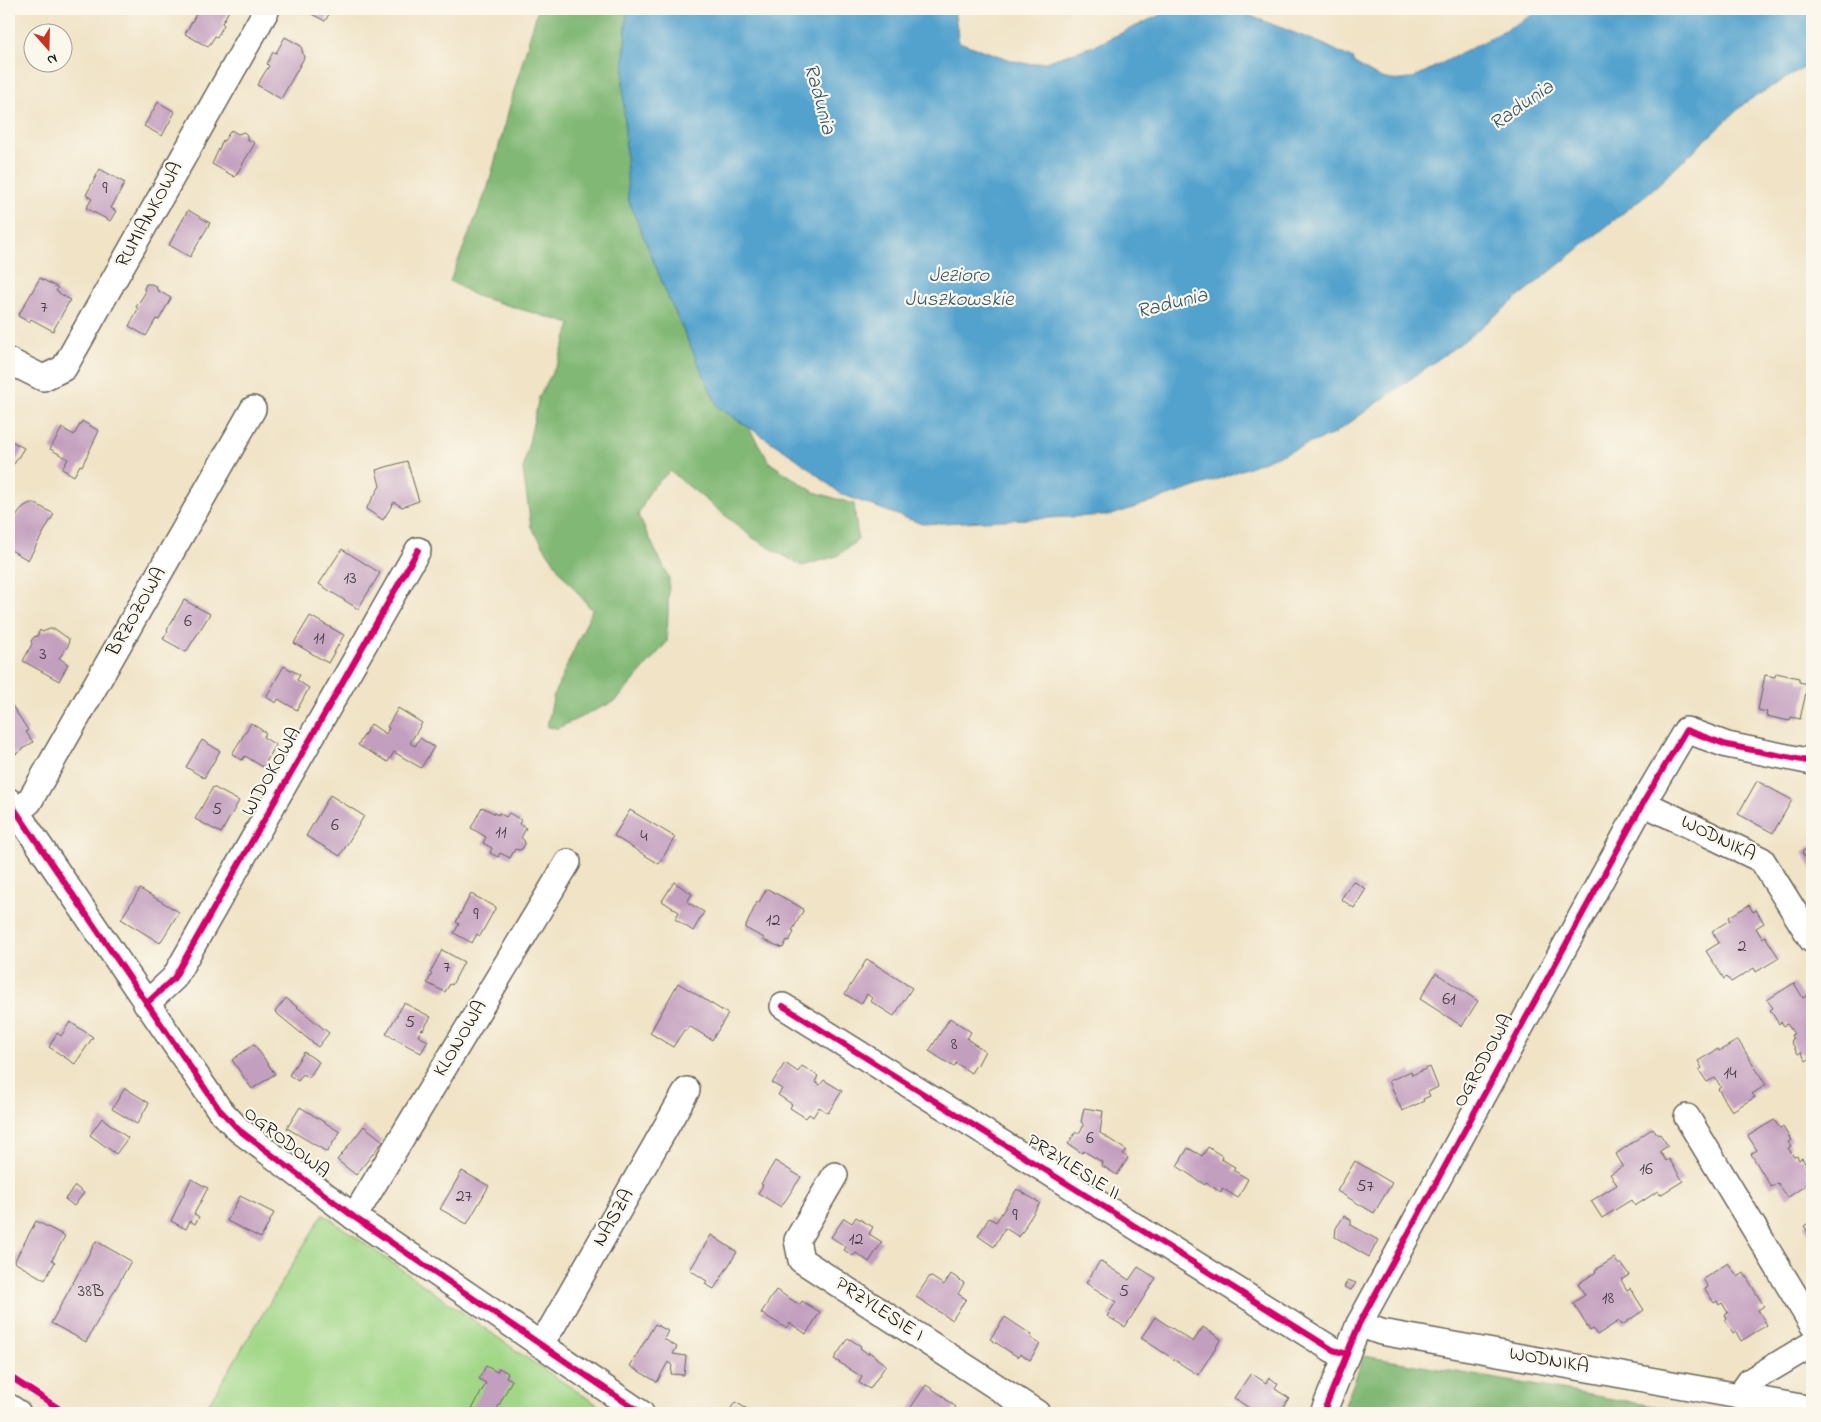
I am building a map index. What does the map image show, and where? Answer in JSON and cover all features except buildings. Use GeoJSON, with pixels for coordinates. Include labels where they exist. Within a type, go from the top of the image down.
{"type":"FeatureCollection","features":[{"type":"Feature","properties":{"kind":"street","name":"RUMIANKOWA"},"geometry":{"type":"LineString","coordinates":[[9,361],[43,378],[64,368],[267,9]]}},
{"type":"Feature","properties":{"kind":"street","name":"BRZOZOWA"},"geometry":{"type":"LineString","coordinates":[[13,806],[29,802],[253,409]]}},
{"type":"Feature","properties":{"kind":"street","name":"WIDOKOWA"},"geometry":{"type":"LineString","coordinates":[[146,1004],[174,978],[418,550]]}},
{"type":"Feature","properties":{"kind":"street","name":"OGRODOWA"},"geometry":{"type":"LineString","coordinates":[[1323,1413],[1359,1324],[1643,803],[1686,730],[1727,745],[1812,762]]}},
{"type":"Feature","properties":{"kind":"street","name":"WODNIKA"},"geometry":{"type":"LineString","coordinates":[[1643,803],[1762,860],[1812,940]]}},
{"type":"Feature","properties":{"kind":"street","name":"OGRODOWA"},"geometry":{"type":"LineString","coordinates":[[13,806],[219,1110],[240,1130],[354,1217],[641,1413]]}},
{"type":"Feature","properties":{"kind":"street","name":"KLONOWA"},"geometry":{"type":"LineString","coordinates":[[354,1217],[568,862]]}},
{"type":"Feature","properties":{"kind":"street","name":"PRZYLESIE II"},"geometry":{"type":"LineString","coordinates":[[783,1006],[1333,1350],[1346,1354]]}},
{"type":"Feature","properties":{"kind":"street","name":"NASZA"},"geometry":{"type":"LineString","coordinates":[[539,1344],[552,1327],[687,1090]]}},
{"type":"Feature","properties":{"kind":"street"},"geometry":{"type":"LineString","coordinates":[[1687,1117],[1812,1324]]}},
{"type":"Feature","properties":{"kind":"street","name":"PRZYLESIE I"},"geometry":{"type":"LineString","coordinates":[[835,1175],[797,1240],[801,1260],[1037,1413]]}},
{"type":"Feature","properties":{"kind":"street","name":"WODNIKA"},"geometry":{"type":"LineString","coordinates":[[1359,1324],[1381,1332],[1812,1409]]}},
{"type":"Feature","properties":{"kind":"street"},"geometry":{"type":"LineString","coordinates":[[1740,1395],[1750,1381],[1812,1344]]}},
{"type":"Feature","properties":{"kind":"street"},"geometry":{"type":"LineString","coordinates":[[9,1407],[18,1413]]}},
{"type":"Feature","properties":{"kind":"green space"},"geometry":{"type":"Polygon","coordinates":[[[538,9],[627,9],[623,85],[718,407],[748,427],[770,463],[814,492],[854,504],[858,540],[837,556],[802,566],[753,538],[670,471],[651,489],[638,515],[669,578],[667,642],[617,700],[558,728],[547,727],[554,694],[592,610],[562,574],[531,527],[523,469],[539,397],[558,362],[571,324],[476,296],[450,281],[488,187],[538,9]]]}},
{"type":"Feature","properties":{"kind":"green space"},"geometry":{"type":"Polygon","coordinates":[[[323,1214],[531,1361],[610,1413],[203,1413],[323,1214]]]}},
{"type":"Feature","properties":{"kind":"green space"},"geometry":{"type":"Polygon","coordinates":[[[1364,1356],[1694,1413],[1342,1413],[1364,1356]]]}},
{"type":"Feature","properties":{"kind":"water","name":"Jezioro Juszkowskie"},"geometry":{"type":"Polygon","coordinates":[[[627,9],[954,9],[959,42],[1014,61],[1029,64],[1045,62],[1096,45],[1172,9],[1233,9],[1323,44],[1353,59],[1353,62],[1381,78],[1404,80],[1413,78],[1543,9],[1812,9],[1812,63],[1746,102],[1653,189],[1465,340],[1334,434],[1213,481],[1112,515],[922,524],[841,494],[797,459],[718,407],[669,299],[628,199],[623,85],[627,9]]]}},
{"type":"Feature","properties":{"kind":"cycle path"},"geometry":{"type":"LineString","coordinates":[[146,1004],[174,978],[418,550]]}},
{"type":"Feature","properties":{"kind":"cycle path"},"geometry":{"type":"LineString","coordinates":[[1323,1413],[1359,1324],[1643,803],[1686,730],[1727,745],[1812,762]]}},
{"type":"Feature","properties":{"kind":"cycle path"},"geometry":{"type":"LineString","coordinates":[[9,801],[219,1109],[239,1130],[354,1217],[641,1413]]}},
{"type":"Feature","properties":{"kind":"cycle path"},"geometry":{"type":"LineString","coordinates":[[783,1006],[1333,1350],[1347,1354]]}},
{"type":"Feature","properties":{"kind":"cycle path"},"geometry":{"type":"LineString","coordinates":[[9,1376],[66,1413]]}},
{"type":"Feature","properties":{"kind":"water label","name":"Radunia"},"geometry":{"type":"Point","coordinates":[819,99]}},
{"type":"Feature","properties":{"kind":"water label","name":"Radunia"},"geometry":{"type":"Point","coordinates":[1522,106]}},
{"type":"Feature","properties":{"kind":"water label","name":"Radunia"},"geometry":{"type":"Point","coordinates":[1172,304]}}]}
